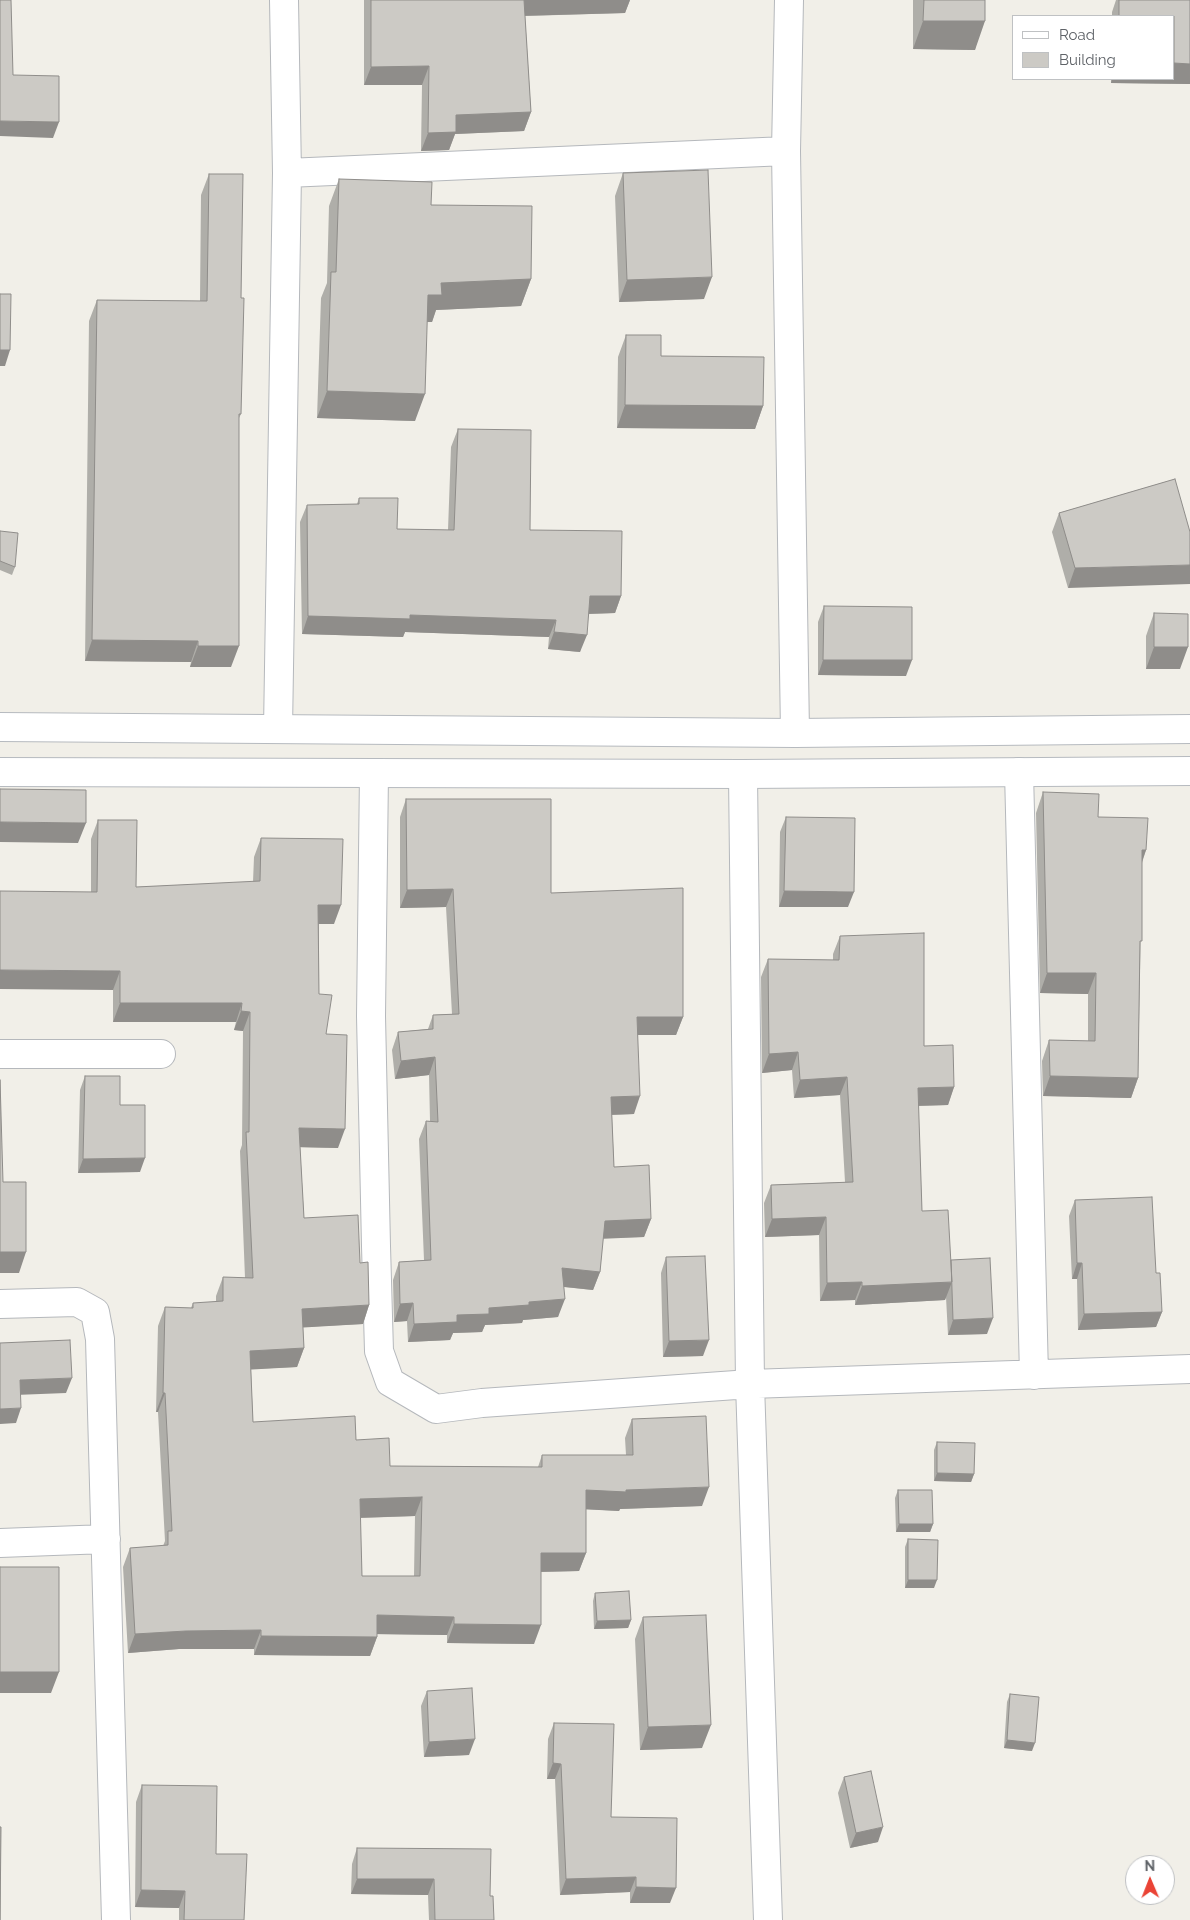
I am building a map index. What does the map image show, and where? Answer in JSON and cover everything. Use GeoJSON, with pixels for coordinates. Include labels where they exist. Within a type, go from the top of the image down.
{"type":"FeatureCollection","features":[{"type":"Feature","properties":{"kind":"street"},"geometry":{"type":"LineString","coordinates":[[278,729],[287,173],[284,0]]}},
{"type":"Feature","properties":{"kind":"street"},"geometry":{"type":"LineString","coordinates":[[789,0],[786,150],[795,733]]}},
{"type":"Feature","properties":{"kind":"street"},"geometry":{"type":"LineString","coordinates":[[287,173],[786,150]]}},
{"type":"Feature","properties":{"kind":"street"},"geometry":{"type":"LineString","coordinates":[[0,728],[795,733],[1190,729]]}},
{"type":"Feature","properties":{"kind":"street"},"geometry":{"type":"LineString","coordinates":[[0,772],[743,774],[1190,771]]}},
{"type":"Feature","properties":{"kind":"street"},"geometry":{"type":"LineString","coordinates":[[1019,772],[1034,1375]]}},
{"type":"Feature","properties":{"kind":"street"},"geometry":{"type":"LineString","coordinates":[[374,773],[371,1016],[376,1246],[379,1351],[390,1382],[436,1409],[482,1403],[750,1384],[1190,1369]]}},
{"type":"Feature","properties":{"kind":"street"},"geometry":{"type":"LineString","coordinates":[[743,774],[750,1384],[768,1920]]}},
{"type":"Feature","properties":{"kind":"street"},"geometry":{"type":"LineString","coordinates":[[0,1054],[161,1054]]}},
{"type":"Feature","properties":{"kind":"street"},"geometry":{"type":"LineString","coordinates":[[0,1304],[77,1302],[95,1312],[100,1339],[116,1920]]}},
{"type":"Feature","properties":{"kind":"street"},"geometry":{"type":"LineString","coordinates":[[0,1542],[106,1539]]}},
{"type":"Feature","properties":{"kind":"building"},"geometry":{"type":"Polygon","coordinates":[[[0,0],[11,0],[13,75],[59,76],[59,122],[0,121],[0,0]]]}},
{"type":"Feature","properties":{"kind":"building"},"geometry":{"type":"Polygon","coordinates":[[[371,0],[524,0],[531,112],[456,115],[456,132],[428,133],[429,66],[371,67],[371,0]]]}},
{"type":"Feature","properties":{"kind":"building"},"geometry":{"type":"Polygon","coordinates":[[[924,0],[985,0],[985,21],[923,21],[924,0]]]}},
{"type":"Feature","properties":{"kind":"building"},"geometry":{"type":"Polygon","coordinates":[[[1119,0],[1190,0],[1190,64],[1175,63],[1175,15],[1119,15],[1119,0]]]}},
{"type":"Feature","properties":{"kind":"building"},"geometry":{"type":"Polygon","coordinates":[[[708,170],[712,277],[627,280],[623,173],[708,170]]]}},
{"type":"Feature","properties":{"kind":"building"},"geometry":{"type":"Polygon","coordinates":[[[209,174],[243,174],[241,298],[244,298],[241,414],[239,414],[239,646],[198,646],[198,641],[92,640],[97,300],[207,301],[209,174]]]}},
{"type":"Feature","properties":{"kind":"building"},"geometry":{"type":"Polygon","coordinates":[[[339,179],[432,182],[431,205],[532,206],[531,279],[441,283],[442,295],[428,295],[425,394],[327,391],[331,272],[336,272],[339,179]]]}},
{"type":"Feature","properties":{"kind":"building"},"geometry":{"type":"Polygon","coordinates":[[[0,294],[11,294],[10,350],[0,350],[0,294]]]}},
{"type":"Feature","properties":{"kind":"building"},"geometry":{"type":"Polygon","coordinates":[[[626,335],[661,335],[661,356],[764,357],[763,406],[625,405],[626,335]]]}},
{"type":"Feature","properties":{"kind":"building"},"geometry":{"type":"Polygon","coordinates":[[[458,429],[531,430],[530,530],[622,531],[621,596],[590,596],[587,635],[554,632],[556,620],[410,615],[410,619],[308,616],[307,505],[359,504],[359,498],[398,498],[397,529],[454,530],[458,429]]]}},
{"type":"Feature","properties":{"kind":"building"},"geometry":{"type":"Polygon","coordinates":[[[1175,479],[1190,532],[1190,565],[1075,568],[1059,513],[1175,479]]]}},
{"type":"Feature","properties":{"kind":"building"},"geometry":{"type":"Polygon","coordinates":[[[0,531],[18,533],[15,567],[0,561],[0,531]]]}},
{"type":"Feature","properties":{"kind":"building"},"geometry":{"type":"Polygon","coordinates":[[[824,606],[912,607],[912,660],[823,660],[824,606]]]}},
{"type":"Feature","properties":{"kind":"building"},"geometry":{"type":"Polygon","coordinates":[[[1154,613],[1188,614],[1188,647],[1154,647],[1154,613]]]}},
{"type":"Feature","properties":{"kind":"building"},"geometry":{"type":"Polygon","coordinates":[[[0,789],[86,790],[86,823],[0,822],[0,789]]]}},
{"type":"Feature","properties":{"kind":"building"},"geometry":{"type":"Polygon","coordinates":[[[1043,792],[1099,794],[1098,817],[1148,818],[1146,850],[1142,850],[1142,941],[1140,941],[1138,1078],[1050,1076],[1049,1040],[1095,1041],[1096,973],[1047,973],[1043,792]]]}},
{"type":"Feature","properties":{"kind":"building"},"geometry":{"type":"Polygon","coordinates":[[[406,799],[551,799],[551,893],[683,888],[683,1017],[637,1017],[640,1096],[611,1097],[614,1167],[649,1165],[651,1219],[605,1221],[600,1272],[562,1268],[565,1299],[529,1302],[529,1305],[489,1308],[489,1314],[457,1315],[457,1322],[414,1324],[413,1303],[400,1304],[399,1262],[431,1260],[426,1121],[438,1122],[435,1057],[401,1061],[398,1032],[433,1029],[433,1015],[459,1014],[453,889],[407,890],[406,799]]]}},
{"type":"Feature","properties":{"kind":"building"},"geometry":{"type":"Polygon","coordinates":[[[786,817],[855,818],[854,892],[784,891],[786,817]]]}},
{"type":"Feature","properties":{"kind":"building"},"geometry":{"type":"Polygon","coordinates":[[[98,820],[137,820],[136,887],[260,881],[261,838],[343,839],[341,905],[318,905],[319,994],[332,995],[326,1034],[347,1035],[345,1129],[299,1128],[304,1218],[358,1215],[360,1263],[368,1262],[369,1305],[302,1309],[304,1348],[250,1351],[253,1422],[355,1416],[356,1440],[389,1438],[390,1466],[542,1467],[542,1455],[633,1455],[632,1419],[706,1416],[709,1487],[626,1490],[626,1492],[586,1490],[586,1553],[541,1553],[541,1625],[454,1624],[454,1617],[377,1615],[377,1637],[261,1636],[261,1630],[135,1634],[130,1548],[168,1545],[168,1531],[172,1531],[165,1393],[163,1393],[165,1307],[193,1308],[193,1303],[223,1301],[223,1277],[253,1278],[246,1132],[249,1132],[250,1012],[241,1011],[242,1003],[120,1003],[120,971],[0,970],[0,891],[97,892],[98,820]],[[422,1497],[360,1499],[362,1576],[420,1576],[422,1497]]]}},
{"type":"Feature","properties":{"kind":"building"},"geometry":{"type":"Polygon","coordinates":[[[924,933],[924,1046],[953,1045],[954,1087],[918,1088],[922,1211],[948,1210],[952,1282],[862,1286],[862,1282],[827,1283],[826,1217],[772,1219],[771,1185],[853,1182],[847,1077],[800,1080],[798,1052],[769,1054],[768,959],[839,960],[840,936],[924,933]]]}},
{"type":"Feature","properties":{"kind":"building"},"geometry":{"type":"Polygon","coordinates":[[[85,1076],[120,1076],[120,1105],[145,1105],[145,1158],[83,1159],[85,1076]]]}},
{"type":"Feature","properties":{"kind":"building"},"geometry":{"type":"Polygon","coordinates":[[[0,1080],[3,1182],[26,1182],[26,1252],[0,1252],[0,1080]]]}},
{"type":"Feature","properties":{"kind":"building"},"geometry":{"type":"Polygon","coordinates":[[[1152,1197],[1156,1273],[1160,1273],[1162,1312],[1084,1314],[1082,1263],[1077,1263],[1075,1200],[1152,1197]]]}},
{"type":"Feature","properties":{"kind":"building"},"geometry":{"type":"Polygon","coordinates":[[[705,1256],[709,1340],[669,1341],[666,1257],[705,1256]]]}},
{"type":"Feature","properties":{"kind":"building"},"geometry":{"type":"Polygon","coordinates":[[[990,1258],[993,1318],[953,1320],[951,1260],[990,1258]]]}},
{"type":"Feature","properties":{"kind":"building"},"geometry":{"type":"Polygon","coordinates":[[[70,1340],[72,1378],[20,1380],[21,1408],[0,1409],[0,1343],[70,1340]]]}},
{"type":"Feature","properties":{"kind":"building"},"geometry":{"type":"Polygon","coordinates":[[[937,1442],[975,1443],[974,1474],[937,1473],[937,1442]]]}},
{"type":"Feature","properties":{"kind":"building"},"geometry":{"type":"Polygon","coordinates":[[[898,1490],[932,1490],[933,1524],[899,1524],[898,1490]]]}},
{"type":"Feature","properties":{"kind":"building"},"geometry":{"type":"Polygon","coordinates":[[[908,1539],[938,1540],[937,1580],[908,1580],[908,1539]]]}},
{"type":"Feature","properties":{"kind":"building"},"geometry":{"type":"Polygon","coordinates":[[[0,1567],[59,1567],[59,1672],[0,1672],[0,1567]]]}},
{"type":"Feature","properties":{"kind":"building"},"geometry":{"type":"Polygon","coordinates":[[[629,1591],[631,1620],[597,1621],[595,1593],[629,1591]]]}},
{"type":"Feature","properties":{"kind":"building"},"geometry":{"type":"Polygon","coordinates":[[[706,1615],[711,1725],[648,1727],[643,1617],[706,1615]]]}},
{"type":"Feature","properties":{"kind":"building"},"geometry":{"type":"Polygon","coordinates":[[[472,1688],[475,1739],[429,1742],[427,1691],[472,1688]]]}},
{"type":"Feature","properties":{"kind":"building"},"geometry":{"type":"Polygon","coordinates":[[[1010,1694],[1039,1697],[1035,1743],[1007,1740],[1010,1694]]]}},
{"type":"Feature","properties":{"kind":"building"},"geometry":{"type":"Polygon","coordinates":[[[554,1723],[614,1724],[611,1817],[677,1818],[676,1888],[636,1887],[636,1877],[566,1879],[561,1764],[553,1763],[554,1723]]]}},
{"type":"Feature","properties":{"kind":"building"},"geometry":{"type":"Polygon","coordinates":[[[871,1771],[883,1827],[856,1833],[844,1777],[871,1771]]]}},
{"type":"Feature","properties":{"kind":"building"},"geometry":{"type":"Polygon","coordinates":[[[142,1785],[217,1786],[216,1854],[247,1854],[244,1920],[184,1920],[185,1891],[141,1890],[142,1785]]]}},
{"type":"Feature","properties":{"kind":"building"},"geometry":{"type":"Polygon","coordinates":[[[0,1827],[1,1827],[0,1920],[0,1827]]]}},
{"type":"Feature","properties":{"kind":"building"},"geometry":{"type":"Polygon","coordinates":[[[357,1848],[491,1849],[490,1896],[493,1896],[494,1920],[435,1920],[434,1879],[357,1879],[357,1848]]]}}]}
